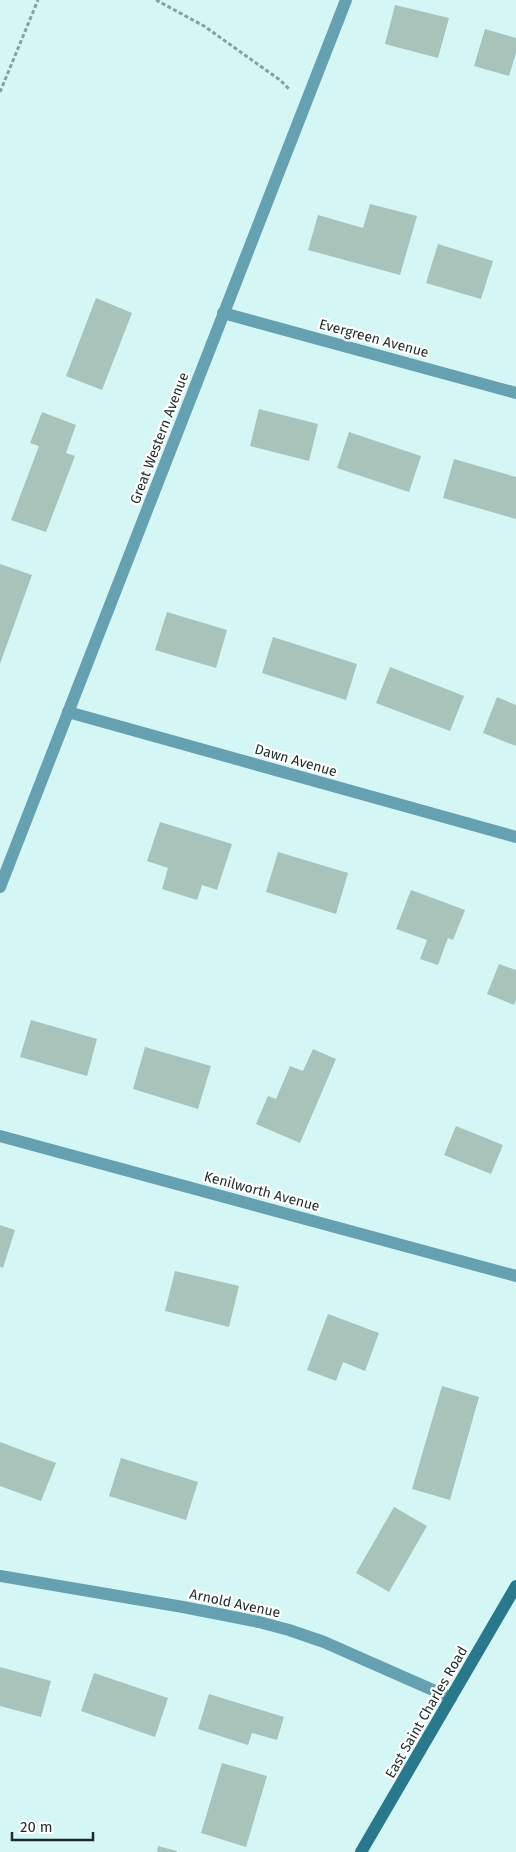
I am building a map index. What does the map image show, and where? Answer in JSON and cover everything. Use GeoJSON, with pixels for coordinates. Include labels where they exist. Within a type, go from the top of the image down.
{"type":"FeatureCollection","features":[{"type":"Feature","properties":{"kind":"street","name":"Great Western Avenue"},"geometry":{"type":"LineString","coordinates":[[0,887],[346,0]]}},
{"type":"Feature","properties":{"kind":"street","name":"Evergreen Avenue"},"geometry":{"type":"LineString","coordinates":[[223,313],[516,393]]}},
{"type":"Feature","properties":{"kind":"street","name":"Dawn Avenue"},"geometry":{"type":"LineString","coordinates":[[68,712],[516,837]]}},
{"type":"Feature","properties":{"kind":"street","name":"Kenilworth Avenue"},"geometry":{"type":"LineString","coordinates":[[0,1136],[516,1276]]}},
{"type":"Feature","properties":{"kind":"street","name":"Arnold Avenue"},"geometry":{"type":"LineString","coordinates":[[0,1576],[183,1607],[282,1628],[324,1642],[451,1698]]}},
{"type":"Feature","properties":{"kind":"street","name":"East Saint Charles Road"},"geometry":{"type":"LineString","coordinates":[[361,1852],[516,1586]]}},
{"type":"Feature","properties":{"kind":"path"},"geometry":{"type":"LineString","coordinates":[[0,92],[38,0]]}},
{"type":"Feature","properties":{"kind":"path"},"geometry":{"type":"LineString","coordinates":[[156,0],[204,26],[280,80],[306,106]]}},
{"type":"Feature","properties":{"kind":"building"},"geometry":{"type":"Polygon","coordinates":[[[395,5],[449,18],[438,58],[385,44],[395,5]]]}},
{"type":"Feature","properties":{"kind":"building"},"geometry":{"type":"Polygon","coordinates":[[[485,29],[516,38],[516,53],[509,76],[474,66],[485,29]]]}},
{"type":"Feature","properties":{"kind":"building"},"geometry":{"type":"Polygon","coordinates":[[[370,204],[417,216],[400,275],[308,250],[318,215],[363,228],[370,204]]]}},
{"type":"Feature","properties":{"kind":"building"},"geometry":{"type":"Polygon","coordinates":[[[438,244],[493,261],[481,299],[426,283],[438,244]]]}},
{"type":"Feature","properties":{"kind":"building"},"geometry":{"type":"Polygon","coordinates":[[[96,298],[132,313],[102,390],[66,376],[96,298]]]}},
{"type":"Feature","properties":{"kind":"building"},"geometry":{"type":"Polygon","coordinates":[[[259,409],[318,424],[309,461],[250,446],[259,409]]]}},
{"type":"Feature","properties":{"kind":"building"},"geometry":{"type":"Polygon","coordinates":[[[42,412],[76,425],[66,453],[75,456],[46,532],[11,520],[39,446],[30,443],[42,412]]]}},
{"type":"Feature","properties":{"kind":"building"},"geometry":{"type":"Polygon","coordinates":[[[349,432],[421,456],[409,492],[337,468],[349,432]]]}},
{"type":"Feature","properties":{"kind":"building"},"geometry":{"type":"Polygon","coordinates":[[[454,459],[516,477],[516,519],[443,498],[454,459]]]}},
{"type":"Feature","properties":{"kind":"building"},"geometry":{"type":"Polygon","coordinates":[[[0,564],[32,575],[0,664],[0,564]]]}},
{"type":"Feature","properties":{"kind":"building"},"geometry":{"type":"Polygon","coordinates":[[[167,612],[227,630],[216,668],[155,650],[167,612]]]}},
{"type":"Feature","properties":{"kind":"building"},"geometry":{"type":"Polygon","coordinates":[[[273,637],[357,664],[346,700],[262,673],[273,637]]]}},
{"type":"Feature","properties":{"kind":"building"},"geometry":{"type":"Polygon","coordinates":[[[390,667],[464,696],[450,731],[376,703],[390,667]]]}},
{"type":"Feature","properties":{"kind":"building"},"geometry":{"type":"Polygon","coordinates":[[[497,697],[516,705],[516,746],[483,733],[497,697]]]}},
{"type":"Feature","properties":{"kind":"building"},"geometry":{"type":"Polygon","coordinates":[[[160,822],[232,844],[217,890],[202,885],[197,900],[162,889],[168,868],[147,861],[160,822]]]}},
{"type":"Feature","properties":{"kind":"building"},"geometry":{"type":"Polygon","coordinates":[[[278,852],[348,873],[336,914],[266,892],[278,852]]]}},
{"type":"Feature","properties":{"kind":"building"},"geometry":{"type":"Polygon","coordinates":[[[411,890],[465,910],[453,940],[448,938],[438,965],[420,959],[427,940],[396,929],[411,890]]]}},
{"type":"Feature","properties":{"kind":"building"},"geometry":{"type":"Polygon","coordinates":[[[499,964],[516,970],[516,1000],[514,1005],[487,994],[499,964]]]}},
{"type":"Feature","properties":{"kind":"building"},"geometry":{"type":"Polygon","coordinates":[[[31,1020],[97,1039],[87,1076],[20,1057],[31,1020]]]}},
{"type":"Feature","properties":{"kind":"building"},"geometry":{"type":"Polygon","coordinates":[[[145,1047],[211,1066],[198,1109],[133,1089],[145,1047]]]}},
{"type":"Feature","properties":{"kind":"building"},"geometry":{"type":"Polygon","coordinates":[[[313,1049],[336,1059],[300,1143],[256,1124],[268,1096],[276,1099],[290,1066],[303,1071],[313,1049]]]}},
{"type":"Feature","properties":{"kind":"building"},"geometry":{"type":"Polygon","coordinates":[[[456,1126],[503,1145],[491,1174],[444,1155],[456,1126]]]}},
{"type":"Feature","properties":{"kind":"building"},"geometry":{"type":"Polygon","coordinates":[[[0,1225],[15,1230],[3,1268],[0,1267],[0,1225]]]}},
{"type":"Feature","properties":{"kind":"building"},"geometry":{"type":"Polygon","coordinates":[[[175,1271],[239,1286],[229,1327],[165,1311],[175,1271]]]}},
{"type":"Feature","properties":{"kind":"building"},"geometry":{"type":"Polygon","coordinates":[[[328,1314],[379,1333],[365,1371],[343,1362],[336,1381],[307,1370],[328,1314]]]}},
{"type":"Feature","properties":{"kind":"building"},"geometry":{"type":"Polygon","coordinates":[[[442,1386],[479,1397],[450,1500],[412,1489],[442,1386]]]}},
{"type":"Feature","properties":{"kind":"building"},"geometry":{"type":"Polygon","coordinates":[[[0,1442],[56,1463],[41,1501],[0,1486],[0,1442]]]}},
{"type":"Feature","properties":{"kind":"building"},"geometry":{"type":"Polygon","coordinates":[[[121,1458],[198,1482],[186,1520],[109,1496],[121,1458]]]}},
{"type":"Feature","properties":{"kind":"building"},"geometry":{"type":"Polygon","coordinates":[[[394,1507],[427,1526],[389,1592],[356,1573],[394,1507]]]}},
{"type":"Feature","properties":{"kind":"building"},"geometry":{"type":"Polygon","coordinates":[[[0,1667],[51,1681],[41,1717],[0,1706],[0,1667]]]}},
{"type":"Feature","properties":{"kind":"building"},"geometry":{"type":"Polygon","coordinates":[[[94,1673],[168,1698],[155,1737],[81,1711],[94,1673]]]}},
{"type":"Feature","properties":{"kind":"building"},"geometry":{"type":"Polygon","coordinates":[[[209,1694],[284,1717],[277,1740],[252,1733],[248,1745],[198,1729],[209,1694]]]}},
{"type":"Feature","properties":{"kind":"building"},"geometry":{"type":"Polygon","coordinates":[[[222,1763],[267,1776],[246,1847],[201,1833],[222,1763]]]}},
{"type":"Feature","properties":{"kind":"building"},"geometry":{"type":"Polygon","coordinates":[[[158,1846],[177,1851],[177,1852],[157,1852],[158,1846]]]}}]}
